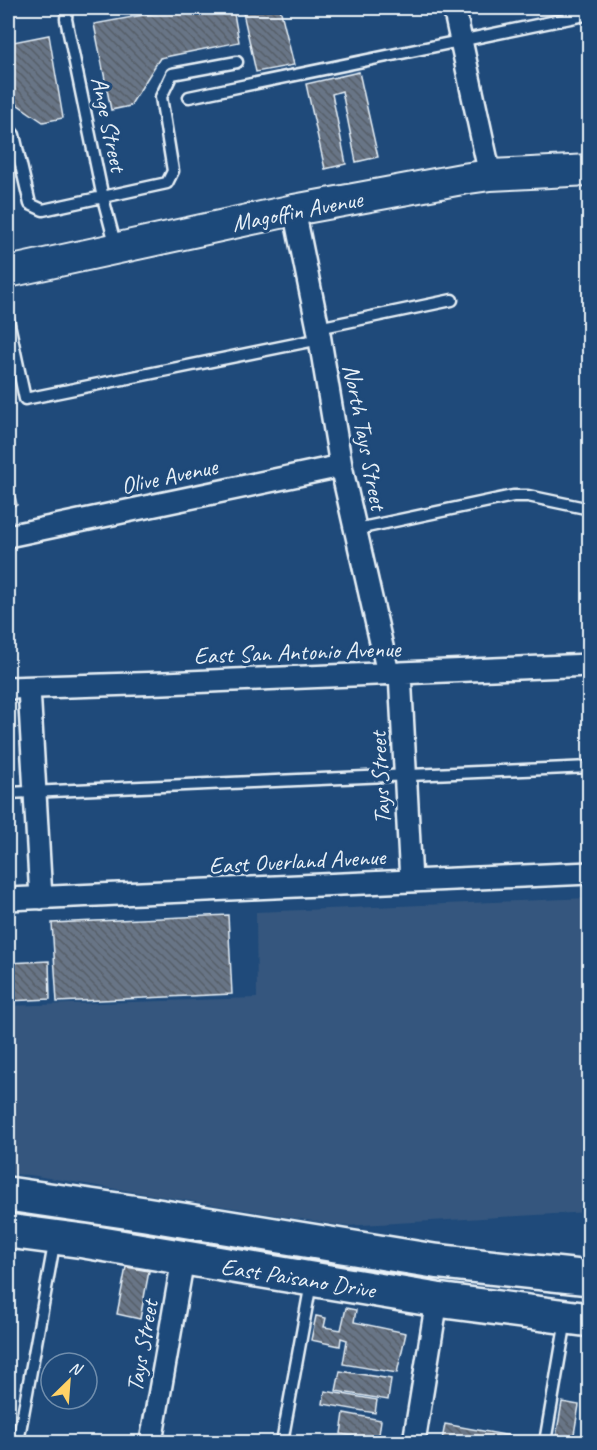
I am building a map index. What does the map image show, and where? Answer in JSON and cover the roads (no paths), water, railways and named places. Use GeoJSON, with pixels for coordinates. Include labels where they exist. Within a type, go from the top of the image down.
{"type":"FeatureCollection","features":[{"type":"Feature","properties":{"kind":"main road","name":"East Paisano Drive"},"geometry":{"type":"LineString","coordinates":[[8,1194],[434,1261],[590,1278]]}},
{"type":"Feature","properties":{"kind":"main road","name":"East Paisano Drive"},"geometry":{"type":"LineString","coordinates":[[8,1231],[437,1300],[578,1319]]}},
{"type":"Feature","properties":{"kind":"street"},"geometry":{"type":"LineString","coordinates":[[454,8],[490,175]]}},
{"type":"Feature","properties":{"kind":"street","name":"Magoffin Avenue"},"geometry":{"type":"LineString","coordinates":[[8,272],[294,210],[490,175],[590,170]]}},
{"type":"Feature","properties":{"kind":"street","name":"North Tays Street"},"geometry":{"type":"LineString","coordinates":[[294,210],[319,333],[341,466],[394,673]]}},
{"type":"Feature","properties":{"kind":"street","name":"Olive Avenue"},"geometry":{"type":"LineString","coordinates":[[8,536],[341,466]]}},
{"type":"Feature","properties":{"kind":"street","name":"East San Antonio Avenue"},"geometry":{"type":"LineString","coordinates":[[8,688],[590,665]]}},
{"type":"Feature","properties":{"kind":"street","name":"Tays Street"},"geometry":{"type":"LineString","coordinates":[[394,673],[405,774],[411,881]]}},
{"type":"Feature","properties":{"kind":"street"},"geometry":{"type":"LineString","coordinates":[[29,688],[41,898]]}},
{"type":"Feature","properties":{"kind":"street","name":"East Overland Avenue"},"geometry":{"type":"LineString","coordinates":[[8,899],[590,873]]}},
{"type":"Feature","properties":{"kind":"street","name":"Tays Street"},"geometry":{"type":"LineString","coordinates":[[151,1443],[183,1259]]}},
{"type":"Feature","properties":{"kind":"street"},"geometry":{"type":"LineString","coordinates":[[414,1443],[437,1300]]}},
{"type":"Feature","properties":{"kind":"lane","name":"Ange Street"},"geometry":{"type":"LineString","coordinates":[[67,8],[66,19],[103,198],[116,248]]}},
{"type":"Feature","properties":{"kind":"lane"},"geometry":{"type":"LineString","coordinates":[[189,97],[590,14]]}},
{"type":"Feature","properties":{"kind":"lane"},"geometry":{"type":"LineString","coordinates":[[8,128],[14,135],[30,204],[43,210],[168,183],[173,171],[161,97],[172,74],[237,62]]}},
{"type":"Feature","properties":{"kind":"lane"},"geometry":{"type":"LineString","coordinates":[[8,319],[25,399],[319,333],[452,300]]}},
{"type":"Feature","properties":{"kind":"lane"},"geometry":{"type":"LineString","coordinates":[[357,529],[513,496],[528,496],[590,509]]}},
{"type":"Feature","properties":{"kind":"lane"},"geometry":{"type":"LineString","coordinates":[[8,793],[590,767]]}},
{"type":"Feature","properties":{"kind":"lane"},"geometry":{"type":"LineString","coordinates":[[18,1443],[55,1237]]}},
{"type":"Feature","properties":{"kind":"lane"},"geometry":{"type":"LineString","coordinates":[[282,1443],[312,1280]]}},
{"type":"Feature","properties":{"kind":"lane"},"geometry":{"type":"LineString","coordinates":[[545,1443],[578,1319]]}}]}
